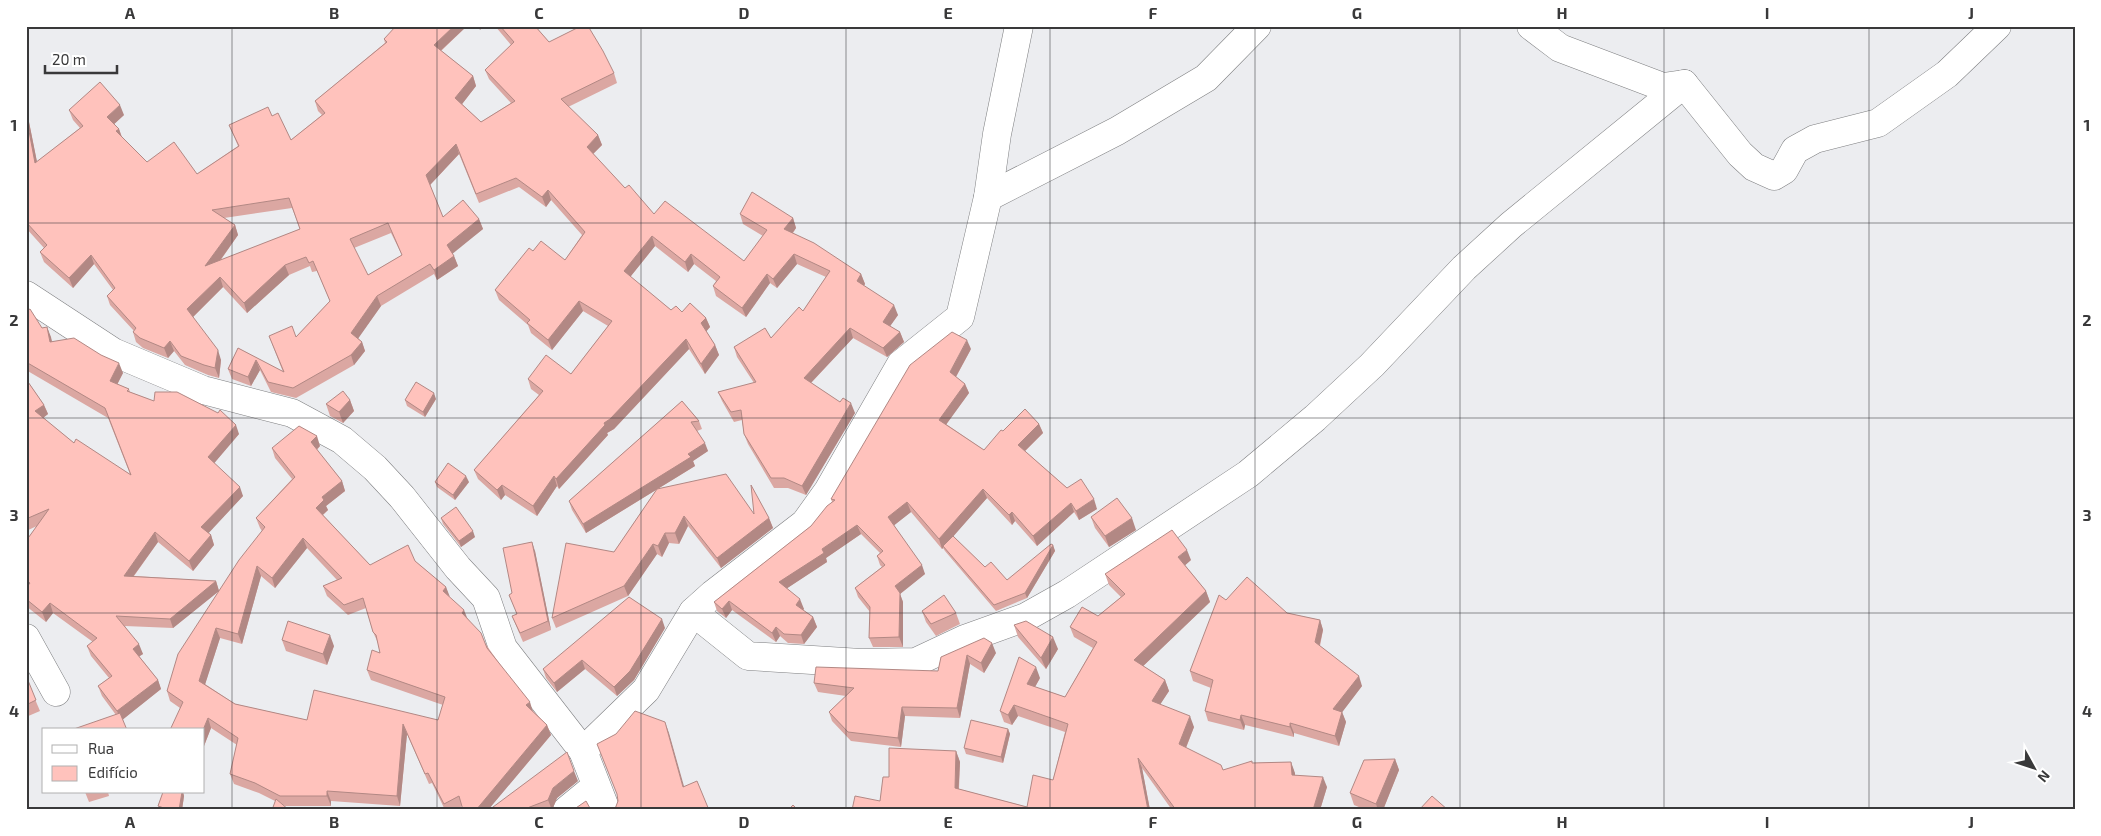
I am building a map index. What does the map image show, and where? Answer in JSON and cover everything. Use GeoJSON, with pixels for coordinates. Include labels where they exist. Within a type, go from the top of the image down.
{"type":"FeatureCollection","features":[{"type":"Feature","properties":{"kind":"street"},"geometry":{"type":"LineString","coordinates":[[583,751],[646,690],[694,612],[712,594],[805,523],[828,491],[901,364],[960,317],[988,197],[997,134],[1019,26]]}},
{"type":"Feature","properties":{"kind":"street"},"geometry":{"type":"LineString","coordinates":[[988,197],[1117,131],[1206,78],[1257,26]]}},
{"type":"Feature","properties":{"kind":"street"},"geometry":{"type":"LineString","coordinates":[[1531,26],[1560,48],[1663,88],[1684,84]]}},
{"type":"Feature","properties":{"kind":"street"},"geometry":{"type":"LineString","coordinates":[[1684,84],[1740,154],[1754,167],[1774,176],[1784,170],[1795,150],[1815,139],[1878,123],[1947,74],[1997,26]]}},
{"type":"Feature","properties":{"kind":"street"},"geometry":{"type":"LineString","coordinates":[[694,612],[748,656],[860,663],[916,662],[965,639],[1026,617],[1066,594],[1248,474],[1315,418],[1372,365],[1464,268],[1511,225],[1684,84]]}},
{"type":"Feature","properties":{"kind":"street"},"geometry":{"type":"LineString","coordinates":[[26,295],[113,352],[203,390],[292,413],[342,440],[375,468],[402,497],[458,568],[486,598],[503,648],[583,751],[601,798],[567,810]]}},
{"type":"Feature","properties":{"kind":"street"},"geometry":{"type":"LineString","coordinates":[[26,638],[56,692]]}},
{"type":"Feature","properties":{"kind":"building"},"geometry":{"type":"Polygon","coordinates":[[[396,26],[454,26],[434,45],[473,76],[455,98],[481,122],[515,101],[485,70],[514,42],[500,26],[535,26],[549,42],[581,26],[588,26],[614,73],[561,99],[598,135],[587,147],[625,188],[629,185],[654,214],[665,201],[744,261],[767,230],[740,214],[752,192],[793,218],[784,229],[814,243],[861,274],[857,281],[894,305],[883,322],[900,332],[883,348],[850,328],[804,378],[840,402],[843,398],[851,403],[802,486],[784,478],[771,478],[744,434],[741,410],[731,412],[718,392],[756,382],[734,347],[765,328],[771,338],[799,307],[803,311],[830,271],[794,254],[773,279],[767,274],[742,308],[713,286],[720,277],[691,254],[685,262],[652,236],[624,271],[671,310],[676,306],[682,312],[690,303],[706,318],[701,323],[715,345],[701,364],[686,339],[604,423],[605,425],[556,479],[554,476],[533,506],[502,485],[497,490],[474,470],[543,391],[528,379],[546,355],[571,374],[612,321],[579,301],[548,340],[527,323],[530,320],[495,290],[529,248],[533,251],[541,241],[565,260],[585,232],[548,190],[542,197],[516,178],[476,194],[456,144],[426,175],[443,217],[463,200],[479,219],[447,245],[454,256],[434,270],[430,264],[377,296],[351,333],[362,342],[351,355],[293,388],[268,382],[256,360],[248,377],[228,369],[238,348],[284,372],[269,336],[292,326],[296,337],[330,301],[313,261],[309,263],[306,257],[285,265],[244,303],[220,277],[187,309],[218,350],[215,368],[181,356],[170,341],[164,348],[140,338],[133,332],[136,328],[107,296],[115,288],[91,255],[69,278],[40,252],[47,245],[26,222],[26,115],[35,163],[83,126],[69,110],[100,82],[120,105],[107,117],[119,129],[116,131],[147,162],[174,142],[197,174],[239,146],[229,125],[268,107],[272,116],[278,113],[291,140],[325,113],[315,101],[387,42],[384,39],[396,26]],[[289,198],[212,210],[235,225],[205,266],[300,229],[289,198]],[[388,223],[350,239],[368,275],[402,255],[388,223]]]}},
{"type":"Feature","properties":{"kind":"building"},"geometry":{"type":"Polygon","coordinates":[[[30,309],[42,328],[47,327],[50,342],[74,338],[101,355],[119,363],[110,381],[129,389],[127,391],[154,401],[155,392],[177,392],[218,413],[220,410],[236,425],[208,457],[240,487],[201,527],[211,535],[189,561],[155,532],[124,576],[216,581],[170,619],[116,616],[139,644],[133,649],[158,680],[117,711],[98,686],[112,676],[87,646],[97,638],[50,603],[42,612],[26,599],[26,588],[30,583],[26,580],[26,541],[49,509],[26,519],[26,379],[44,405],[35,411],[74,443],[76,439],[131,475],[105,408],[26,362],[26,311],[30,309]]]}},
{"type":"Feature","properties":{"kind":"building"},"geometry":{"type":"Polygon","coordinates":[[[952,332],[967,340],[950,372],[965,384],[939,420],[984,450],[1001,430],[1003,431],[1025,409],[1039,424],[1018,445],[1067,488],[1081,479],[1094,499],[1076,511],[1071,503],[1033,536],[1012,512],[1009,515],[983,489],[939,539],[907,502],[888,517],[922,565],[895,586],[900,593],[899,637],[869,638],[870,607],[855,588],[885,565],[877,556],[883,551],[857,525],[822,549],[824,553],[779,582],[800,599],[796,605],[813,617],[801,635],[784,634],[776,627],[772,633],[729,601],[722,609],[714,602],[811,526],[827,506],[835,500],[831,499],[910,365],[952,332]]]}},
{"type":"Feature","properties":{"kind":"building"},"geometry":{"type":"Polygon","coordinates":[[[416,382],[434,393],[423,412],[405,400],[416,382]]]}},
{"type":"Feature","properties":{"kind":"building"},"geometry":{"type":"Polygon","coordinates":[[[343,391],[350,400],[339,412],[326,404],[343,391]]]}},
{"type":"Feature","properties":{"kind":"building"},"geometry":{"type":"Polygon","coordinates":[[[682,401],[699,421],[691,422],[705,443],[688,454],[691,457],[583,524],[569,501],[682,401]]]}},
{"type":"Feature","properties":{"kind":"building"},"geometry":{"type":"Polygon","coordinates":[[[299,426],[317,436],[311,442],[342,481],[322,497],[324,500],[316,508],[370,565],[408,545],[415,561],[446,587],[443,591],[464,610],[462,613],[481,633],[487,648],[530,702],[526,705],[547,725],[476,810],[463,810],[459,796],[444,804],[428,773],[425,774],[403,724],[397,796],[327,791],[327,796],[280,796],[255,783],[230,774],[238,738],[208,718],[204,728],[171,728],[183,702],[167,691],[178,654],[239,560],[265,527],[256,518],[295,477],[272,448],[299,426]],[[303,538],[272,578],[257,566],[238,634],[216,628],[199,681],[235,704],[307,720],[314,690],[438,720],[445,697],[367,670],[372,650],[380,653],[363,598],[344,605],[323,586],[342,578],[303,538]]]}},
{"type":"Feature","properties":{"kind":"building"},"geometry":{"type":"Polygon","coordinates":[[[448,463],[466,476],[453,495],[435,482],[448,463]]]}},
{"type":"Feature","properties":{"kind":"building"},"geometry":{"type":"Polygon","coordinates":[[[726,474],[754,514],[751,485],[769,518],[717,558],[684,516],[675,533],[665,533],[658,546],[653,544],[624,586],[552,618],[566,543],[614,552],[657,489],[726,474]]]}},
{"type":"Feature","properties":{"kind":"building"},"geometry":{"type":"Polygon","coordinates":[[[1117,498],[1132,518],[1105,536],[1091,517],[1117,498]]]}},
{"type":"Feature","properties":{"kind":"building"},"geometry":{"type":"Polygon","coordinates":[[[456,507],[473,531],[459,541],[441,518],[456,507]]]}},
{"type":"Feature","properties":{"kind":"building"},"geometry":{"type":"Polygon","coordinates":[[[1172,530],[1187,550],[1178,557],[1206,591],[1134,660],[1165,680],[1152,701],[1190,716],[1179,744],[1221,765],[1223,770],[1252,761],[1252,763],[1291,762],[1292,775],[1323,777],[1313,810],[1176,810],[1138,758],[1148,810],[852,810],[855,796],[880,801],[883,777],[889,777],[889,748],[956,751],[955,788],[1027,807],[1033,775],[1053,780],[1068,724],[1014,705],[1008,715],[1000,711],[1019,657],[1036,667],[1027,684],[1065,697],[1097,642],[1070,627],[1082,607],[1098,616],[1125,594],[1105,574],[1172,530]]]}},
{"type":"Feature","properties":{"kind":"building"},"geometry":{"type":"Polygon","coordinates":[[[953,536],[985,567],[991,562],[1007,580],[1051,544],[1053,545],[1025,593],[994,605],[943,546],[953,536]]]}},
{"type":"Feature","properties":{"kind":"building"},"geometry":{"type":"Polygon","coordinates":[[[532,542],[548,621],[520,633],[512,616],[517,614],[509,595],[512,593],[503,548],[532,542]]]}},
{"type":"Feature","properties":{"kind":"building"},"geometry":{"type":"Polygon","coordinates":[[[1247,577],[1287,613],[1320,620],[1315,642],[1359,676],[1333,709],[1342,712],[1335,736],[1290,723],[1290,727],[1241,715],[1240,720],[1205,711],[1213,680],[1190,671],[1219,595],[1226,600],[1247,577]]]}},
{"type":"Feature","properties":{"kind":"building"},"geometry":{"type":"Polygon","coordinates":[[[944,595],[956,613],[931,624],[922,611],[944,595]]]}},
{"type":"Feature","properties":{"kind":"building"},"geometry":{"type":"Polygon","coordinates":[[[629,597],[662,619],[630,671],[614,687],[582,660],[554,683],[543,669],[629,597]]]}},
{"type":"Feature","properties":{"kind":"building"},"geometry":{"type":"Polygon","coordinates":[[[288,621],[330,635],[323,654],[282,640],[288,621]]]}},
{"type":"Feature","properties":{"kind":"building"},"geometry":{"type":"Polygon","coordinates":[[[1026,621],[1053,637],[1041,658],[1014,625],[1026,621]]]}},
{"type":"Feature","properties":{"kind":"building"},"geometry":{"type":"Polygon","coordinates":[[[984,638],[992,643],[981,663],[967,655],[957,708],[902,707],[898,738],[848,732],[829,712],[854,688],[814,683],[816,667],[938,671],[941,657],[984,638]]]}},
{"type":"Feature","properties":{"kind":"building"},"geometry":{"type":"Polygon","coordinates":[[[26,678],[36,700],[26,705],[26,678]]]}},
{"type":"Feature","properties":{"kind":"building"},"geometry":{"type":"Polygon","coordinates":[[[635,711],[665,722],[683,787],[697,781],[709,810],[613,810],[618,801],[617,794],[597,744],[616,734],[635,711]]]}},
{"type":"Feature","properties":{"kind":"building"},"geometry":{"type":"Polygon","coordinates":[[[120,713],[126,728],[77,728],[120,713]]]}},
{"type":"Feature","properties":{"kind":"building"},"geometry":{"type":"Polygon","coordinates":[[[971,720],[1008,729],[1001,757],[964,748],[971,720]]]}},
{"type":"Feature","properties":{"kind":"building"},"geometry":{"type":"Polygon","coordinates":[[[567,752],[574,771],[553,788],[548,800],[522,810],[489,810],[567,752]]]}},
{"type":"Feature","properties":{"kind":"building"},"geometry":{"type":"Polygon","coordinates":[[[1395,759],[1376,804],[1350,793],[1364,760],[1395,759]]]}},
{"type":"Feature","properties":{"kind":"building"},"geometry":{"type":"Polygon","coordinates":[[[162,794],[182,794],[179,810],[170,810],[158,806],[162,794]]]}},
{"type":"Feature","properties":{"kind":"building"},"geometry":{"type":"Polygon","coordinates":[[[1432,796],[1448,810],[1419,810],[1432,796]]]}},
{"type":"Feature","properties":{"kind":"building"},"geometry":{"type":"Polygon","coordinates":[[[276,799],[289,810],[272,810],[276,799]]]}},
{"type":"Feature","properties":{"kind":"building"},"geometry":{"type":"Polygon","coordinates":[[[586,801],[591,810],[573,810],[586,801]]]}},
{"type":"Feature","properties":{"kind":"building"},"geometry":{"type":"Polygon","coordinates":[[[793,805],[798,810],[788,810],[793,805]]]}}]}
